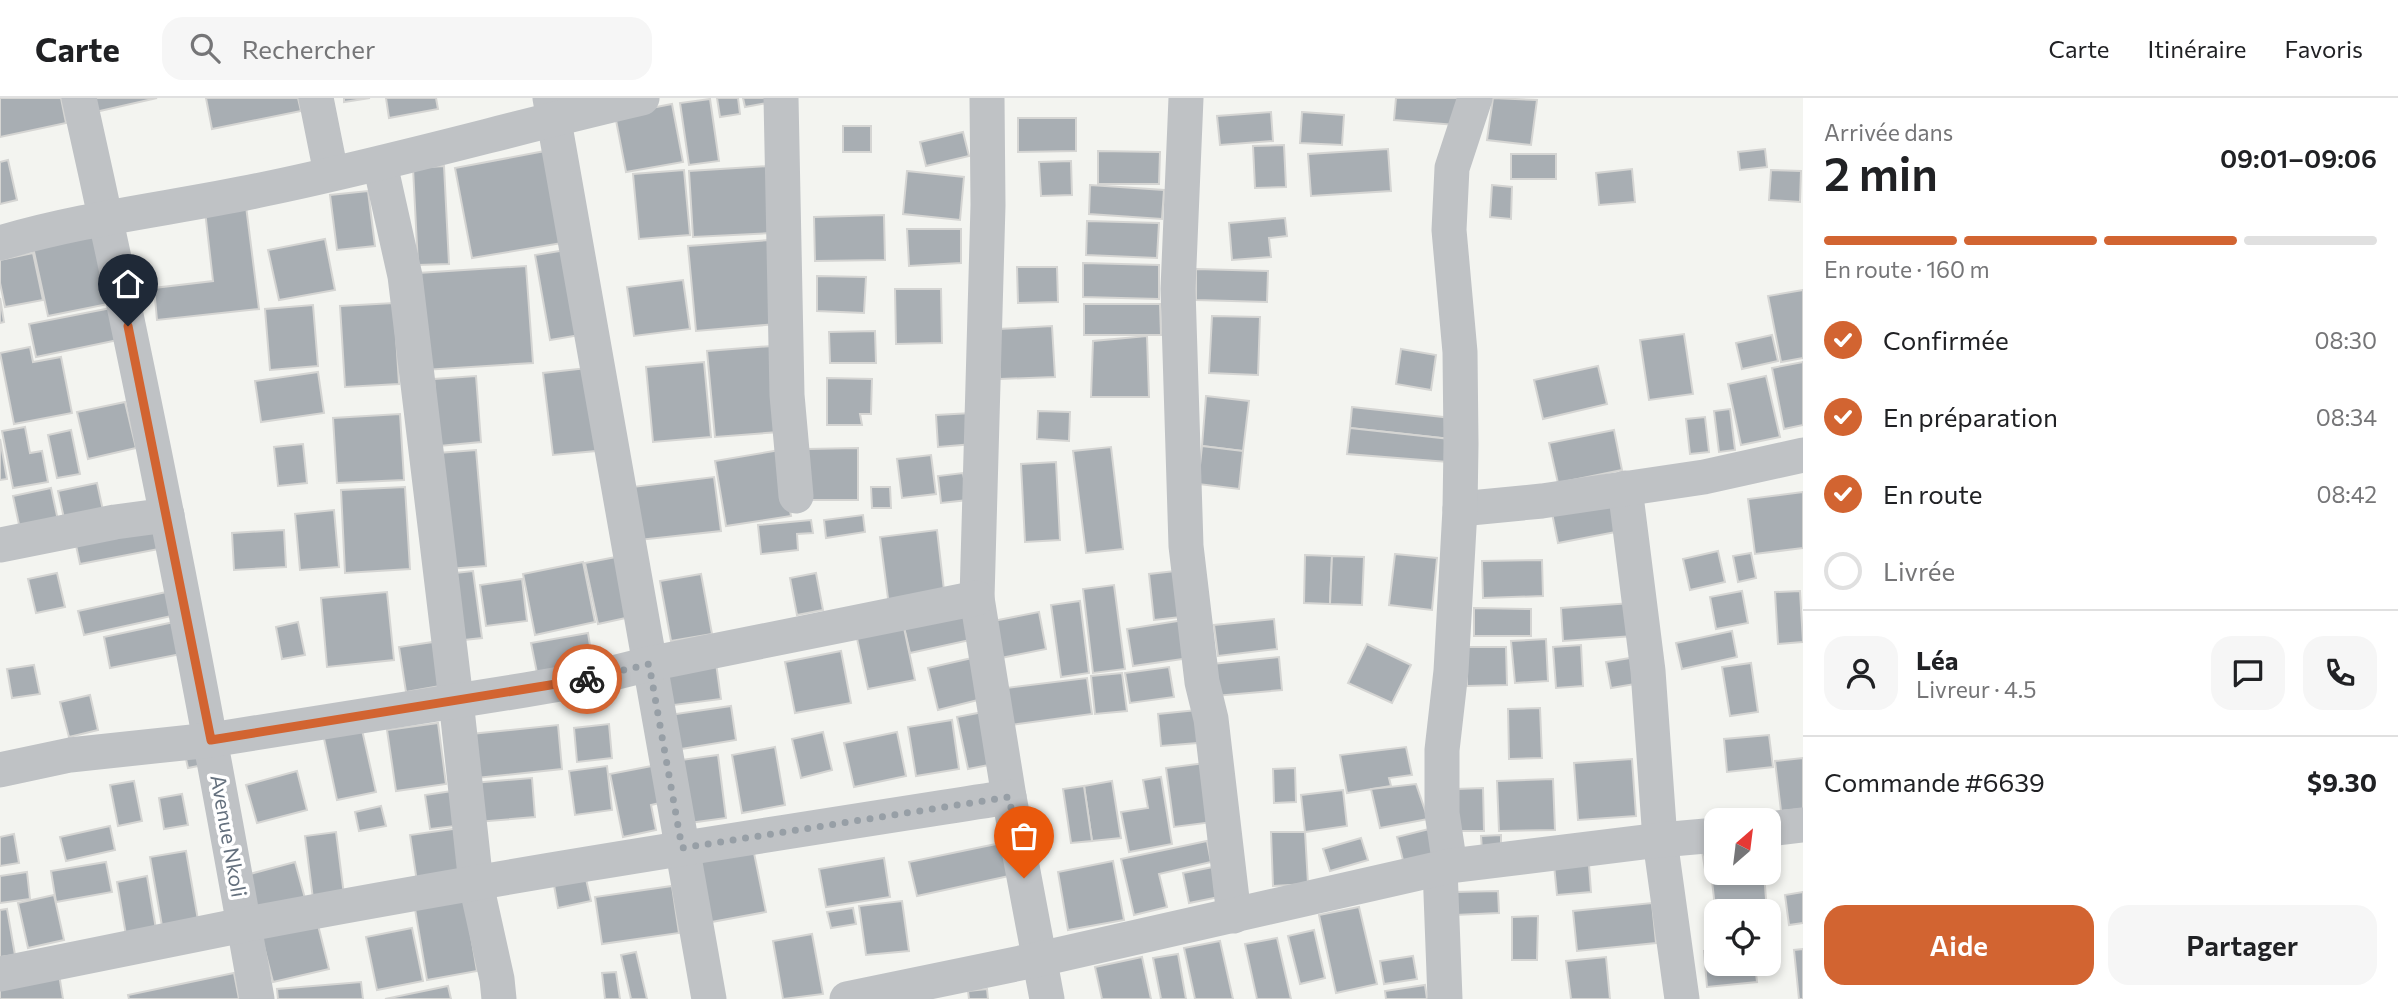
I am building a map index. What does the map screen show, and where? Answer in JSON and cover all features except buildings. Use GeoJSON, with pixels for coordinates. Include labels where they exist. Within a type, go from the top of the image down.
{"type":"FeatureCollection","features":[{"type":"Feature","properties":{"kind":"street","name":"Avenue Nkoli"},"geometry":{"type":"LineString","coordinates":[[79,98],[167,515],[211,740],[257,999]]}},
{"type":"Feature","properties":{"kind":"street"},"geometry":{"type":"LineString","coordinates":[[316,98],[331,173]]}},
{"type":"Feature","properties":{"kind":"street"},"geometry":{"type":"LineString","coordinates":[[0,243],[106,218],[189,205],[380,164],[552,108],[642,98]]}},
{"type":"Feature","properties":{"kind":"street"},"geometry":{"type":"LineString","coordinates":[[781,98],[786,395],[796,496]]}},
{"type":"Feature","properties":{"kind":"street"},"geometry":{"type":"LineString","coordinates":[[987,98],[988,205],[977,598],[1009,797],[1047,999]]}},
{"type":"Feature","properties":{"kind":"street"},"geometry":{"type":"LineString","coordinates":[[1186,98],[1178,289],[1186,546],[1202,682],[1211,719],[1234,916]]}},
{"type":"Feature","properties":{"kind":"street"},"geometry":{"type":"LineString","coordinates":[[1445,999],[1442,750],[1451,671],[1460,509],[1460,352],[1449,230],[1452,168],[1475,98]]}},
{"type":"Feature","properties":{"kind":"street"},"geometry":{"type":"LineString","coordinates":[[552,108],[709,999]]}},
{"type":"Feature","properties":{"kind":"street"},"geometry":{"type":"LineString","coordinates":[[380,164],[405,276],[475,884],[497,979],[499,999]]}},
{"type":"Feature","properties":{"kind":"street"},"geometry":{"type":"LineString","coordinates":[[1460,509],[1542,501],[1704,477],[1803,455]]}},
{"type":"Feature","properties":{"kind":"street"},"geometry":{"type":"LineString","coordinates":[[1625,488],[1648,671],[1660,840],[1682,999]]}},
{"type":"Feature","properties":{"kind":"street"},"geometry":{"type":"LineString","coordinates":[[0,545],[115,522],[167,515]]}},
{"type":"Feature","properties":{"kind":"street"},"geometry":{"type":"LineString","coordinates":[[0,770],[70,755],[211,740],[589,679],[649,664],[977,598]]}},
{"type":"Feature","properties":{"kind":"street"},"geometry":{"type":"LineString","coordinates":[[0,974],[244,925],[475,884],[682,848],[1009,797]]}},
{"type":"Feature","properties":{"kind":"street"},"geometry":{"type":"LineString","coordinates":[[1782,827],[1803,825]]}},
{"type":"Feature","properties":{"kind":"street"},"geometry":{"type":"LineString","coordinates":[[847,999],[1040,959],[1445,867],[1704,836]]}},
{"type":"Feature","properties":{"kind":"way so far"},"geometry":{"type":"LineString","coordinates":[[587,679],[649,664],[682,848],[1009,797],[1024,878]]}},
{"type":"Feature","properties":{"kind":"route"},"geometry":{"type":"LineString","coordinates":[[128,326],[211,740],[587,679]]}}]}
